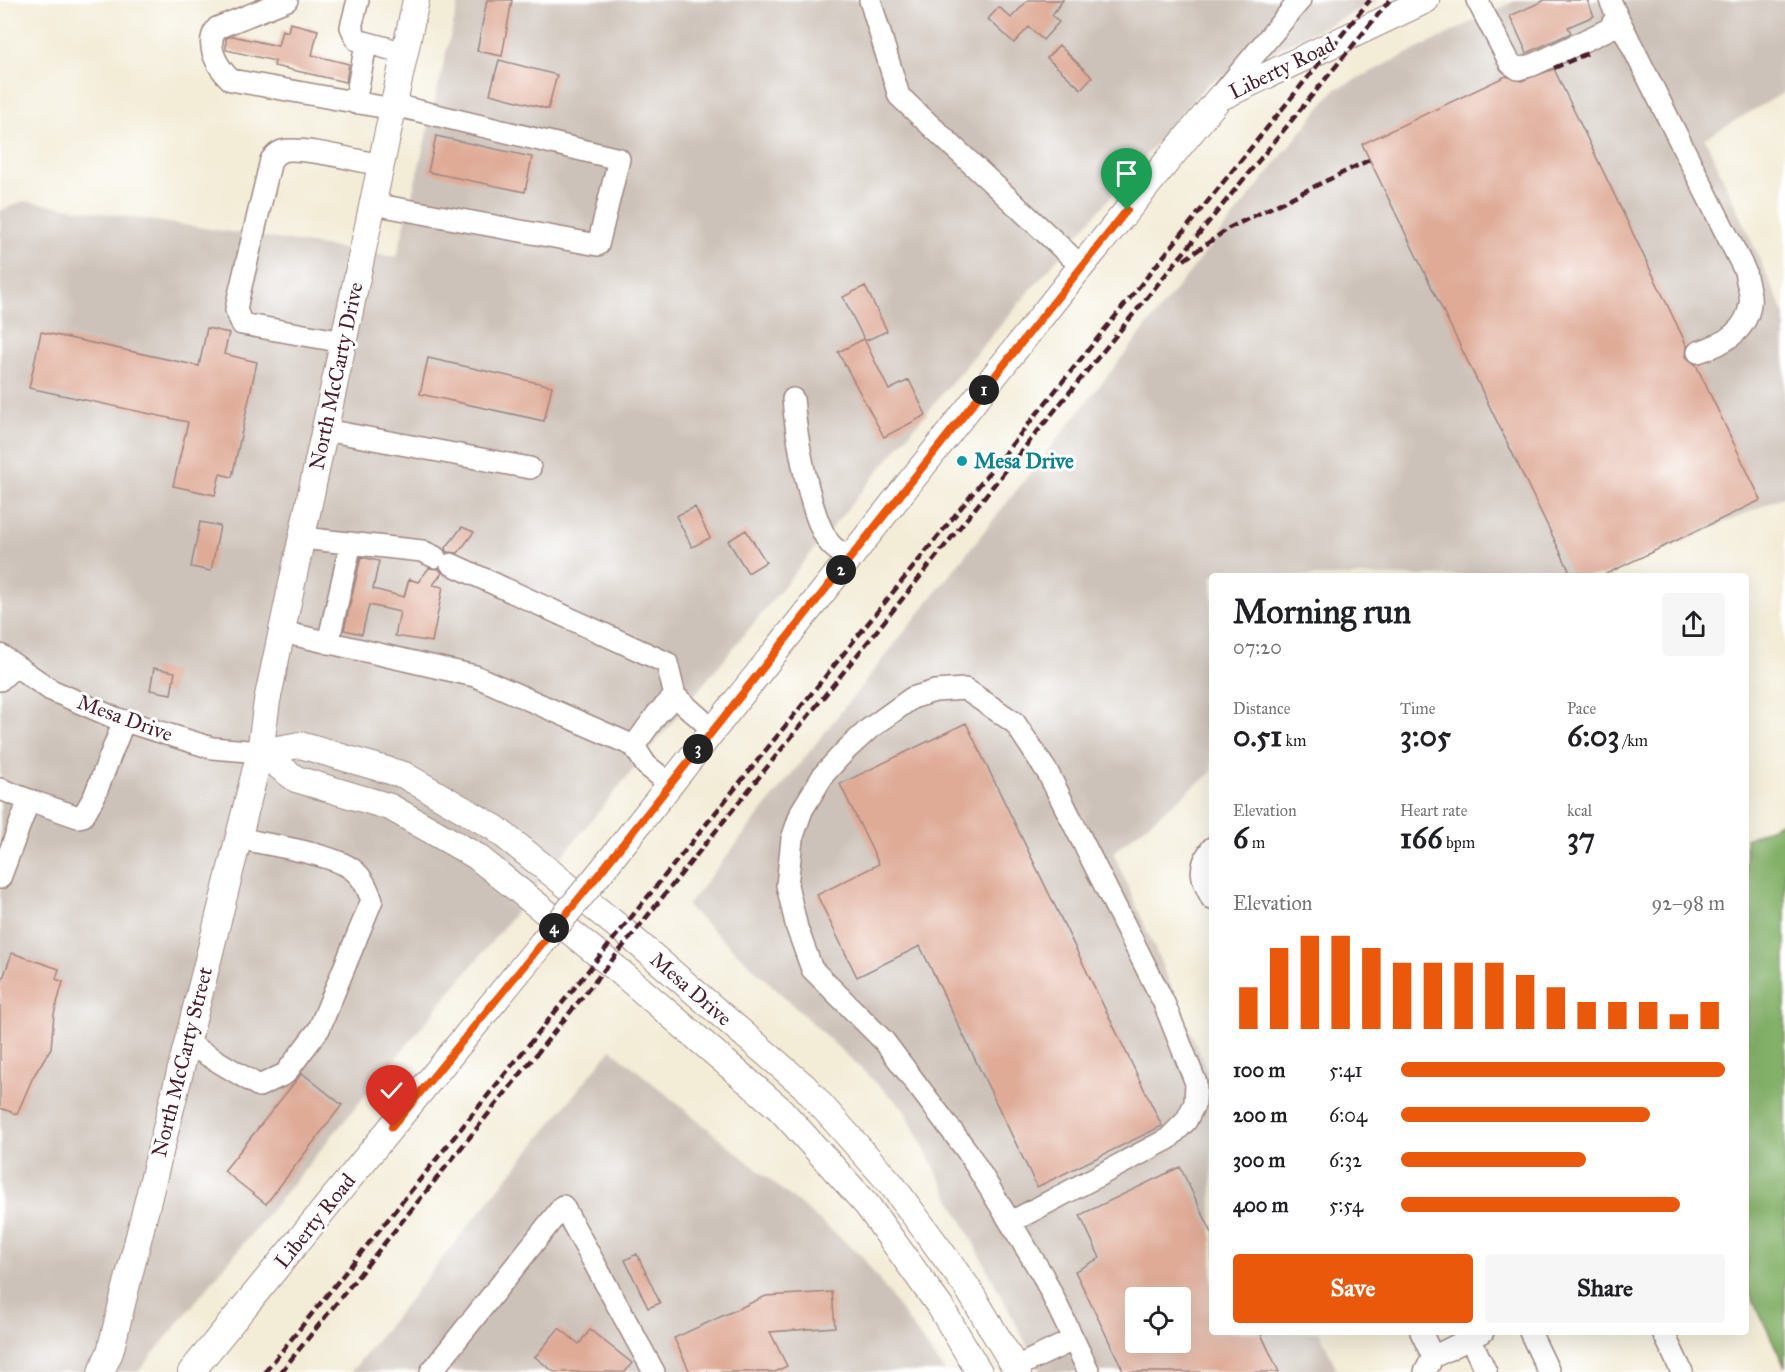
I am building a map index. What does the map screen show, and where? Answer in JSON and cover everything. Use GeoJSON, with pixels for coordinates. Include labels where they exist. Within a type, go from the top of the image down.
{"type":"FeatureCollection","features":[{"type":"Feature","properties":{"kind":"main road","name":"North McCarty Drive"},"geometry":{"type":"LineString","coordinates":[[260,752],[282,632],[416,0]]}},
{"type":"Feature","properties":{"kind":"main road","name":"Liberty Road"},"geometry":{"type":"LineString","coordinates":[[191,1372],[599,874],[1081,266],[1219,98],[1426,0]]}},
{"type":"Feature","properties":{"kind":"main road","name":"Mesa Drive"},"geometry":{"type":"LineString","coordinates":[[260,752],[300,745],[404,776],[495,828],[625,932],[804,1086],[892,1185],[967,1287],[1013,1370]]}},
{"type":"Feature","properties":{"kind":"main road","name":"Mesa Drive"},"geometry":{"type":"LineString","coordinates":[[260,752],[296,779],[390,807],[476,856],[618,970],[780,1109],[867,1205],[941,1308],[979,1372]]}},
{"type":"Feature","properties":{"kind":"main road","name":"North McCarty Street"},"geometry":{"type":"LineString","coordinates":[[101,1372],[110,1352],[260,752]]}},
{"type":"Feature","properties":{"kind":"street"},"geometry":{"type":"LineString","coordinates":[[287,0],[217,28],[211,35],[213,53],[224,73],[231,80],[355,103],[393,107],[619,159],[598,245],[373,204]]}},
{"type":"Feature","properties":{"kind":"street"},"geometry":{"type":"LineString","coordinates":[[358,0],[351,27],[357,40],[405,53]]}},
{"type":"Feature","properties":{"kind":"street"},"geometry":{"type":"LineString","coordinates":[[870,0],[898,96],[1081,266]]}},
{"type":"Feature","properties":{"kind":"street"},"geometry":{"type":"LineString","coordinates":[[1219,98],[1300,0]]}},
{"type":"Feature","properties":{"kind":"street"},"geometry":{"type":"LineString","coordinates":[[1477,0],[1510,63],[1518,69],[1533,65],[1610,29],[1614,8]]}},
{"type":"Feature","properties":{"kind":"street"},"geometry":{"type":"LineString","coordinates":[[1614,8],[1745,271],[1751,303],[1743,325],[1720,346],[1698,352]]}},
{"type":"Feature","properties":{"kind":"street"},"geometry":{"type":"LineString","coordinates":[[355,103],[366,44]]}},
{"type":"Feature","properties":{"kind":"street"},"geometry":{"type":"LineString","coordinates":[[344,342],[242,324],[236,310],[238,299],[272,160],[276,154],[284,151],[303,152],[381,165]]}},
{"type":"Feature","properties":{"kind":"street"},"geometry":{"type":"LineString","coordinates":[[793,399],[797,440],[816,513],[828,542],[849,559]]}},
{"type":"Feature","properties":{"kind":"street"},"geometry":{"type":"LineString","coordinates":[[325,430],[530,468]]}},
{"type":"Feature","properties":{"kind":"street"},"geometry":{"type":"LineString","coordinates":[[302,538],[422,550],[667,663],[675,696],[713,730]]}},
{"type":"Feature","properties":{"kind":"street"},"geometry":{"type":"LineString","coordinates":[[328,643],[351,543]]}},
{"type":"Feature","properties":{"kind":"street"},"geometry":{"type":"LineString","coordinates":[[282,632],[475,676],[634,746],[646,765],[670,784]]}},
{"type":"Feature","properties":{"kind":"street","name":"Mesa Drive"},"geometry":{"type":"LineString","coordinates":[[5,667],[51,690],[124,721],[212,748],[260,752]]}},
{"type":"Feature","properties":{"kind":"street"},"geometry":{"type":"LineString","coordinates":[[1011,1222],[1168,1139],[1186,1120],[1195,1103],[1196,1083],[1164,1003],[1109,891],[1048,773],[1016,723],[965,689],[935,691],[912,698],[869,729],[824,774],[802,810],[792,839],[787,885],[797,928],[812,969],[884,1041],[967,1151],[1044,1276],[1089,1372]]}},
{"type":"Feature","properties":{"kind":"street"},"geometry":{"type":"LineString","coordinates":[[634,746],[657,714],[675,696]]}},
{"type":"Feature","properties":{"kind":"street"},"geometry":{"type":"LineString","coordinates":[[0,789],[78,817],[83,816],[94,796],[124,721]]}},
{"type":"Feature","properties":{"kind":"street"},"geometry":{"type":"LineString","coordinates":[[0,878],[28,800]]}},
{"type":"Feature","properties":{"kind":"street"},"geometry":{"type":"LineString","coordinates":[[187,1043],[259,1086],[285,1074],[319,1029],[372,900],[364,881],[351,868],[321,857],[238,838]]}},
{"type":"Feature","properties":{"kind":"street"},"geometry":{"type":"LineString","coordinates":[[1209,852],[1202,861],[1202,878],[1209,893]]}},
{"type":"Feature","properties":{"kind":"street"},"geometry":{"type":"LineString","coordinates":[[431,1372],[563,1206],[654,1372]]}},
{"type":"Feature","properties":{"kind":"street"},"geometry":{"type":"LineString","coordinates":[[1422,1335],[1429,1364],[1477,1335],[1486,1372]]}},
{"type":"Feature","properties":{"kind":"street"},"geometry":{"type":"LineString","coordinates":[[1531,1335],[1549,1372]]}},
{"type":"Feature","properties":{"kind":"street"},"geometry":{"type":"LineString","coordinates":[[1664,1335],[1682,1372]]}},
{"type":"Feature","properties":{"kind":"street"},"geometry":{"type":"LineString","coordinates":[[1013,1370],[1073,1340]]}},
{"type":"Feature","properties":{"kind":"shaded area"},"geometry":{"type":"Polygon","coordinates":[[[459,0],[1378,0],[1207,84],[941,395],[138,1372],[0,1372],[0,211],[24,201],[397,257],[459,0]]]}},
{"type":"Feature","properties":{"kind":"shaded area"},"geometry":{"type":"Polygon","coordinates":[[[1517,0],[1785,0],[1785,92],[1705,138],[1785,316],[1785,496],[1611,573],[1209,573],[1209,774],[1113,852],[1209,1074],[1209,1335],[1321,1335],[1338,1372],[1041,1372],[903,1108],[687,906],[1334,90],[1517,0]]]}},
{"type":"Feature","properties":{"kind":"shaded area"},"geometry":{"type":"Polygon","coordinates":[[[611,1049],[861,1255],[945,1372],[351,1372],[611,1049]]]}},
{"type":"Feature","properties":{"kind":"green space"},"geometry":{"type":"Polygon","coordinates":[[[1785,821],[1785,1367],[1749,1291],[1749,838],[1785,821]]]}},
{"type":"Feature","properties":{"kind":"building"},"geometry":{"type":"Polygon","coordinates":[[[487,0],[512,0],[502,56],[477,51],[487,0]]]}},
{"type":"Feature","properties":{"kind":"building"},"geometry":{"type":"Polygon","coordinates":[[[1028,0],[1063,0],[1052,15],[1059,22],[1043,40],[1029,27],[1014,43],[988,19],[999,7],[1011,18],[1028,0]]]}},
{"type":"Feature","properties":{"kind":"building"},"geometry":{"type":"Polygon","coordinates":[[[1545,0],[1587,0],[1594,16],[1568,27],[1571,33],[1527,53],[1510,16],[1545,0]]]}},
{"type":"Feature","properties":{"kind":"building"},"geometry":{"type":"Polygon","coordinates":[[[290,23],[318,30],[312,55],[349,64],[346,82],[274,66],[275,61],[226,50],[226,38],[233,36],[278,46],[282,30],[288,32],[290,23]]]}},
{"type":"Feature","properties":{"kind":"building"},"geometry":{"type":"Polygon","coordinates":[[[1059,45],[1092,77],[1081,89],[1047,58],[1059,45]]]}},
{"type":"Feature","properties":{"kind":"building"},"geometry":{"type":"Polygon","coordinates":[[[499,60],[557,75],[548,109],[490,94],[499,60]]]}},
{"type":"Feature","properties":{"kind":"building"},"geometry":{"type":"Polygon","coordinates":[[[1554,69],[1687,346],[1686,357],[1696,365],[1761,500],[1608,573],[1571,573],[1362,144],[1506,76],[1521,81],[1554,69]]]}},
{"type":"Feature","properties":{"kind":"building"},"geometry":{"type":"Polygon","coordinates":[[[436,136],[532,157],[525,192],[428,172],[436,136]]]}},
{"type":"Feature","properties":{"kind":"building"},"geometry":{"type":"Polygon","coordinates":[[[865,286],[887,331],[865,341],[843,297],[865,286]]]}},
{"type":"Feature","properties":{"kind":"building"},"geometry":{"type":"Polygon","coordinates":[[[207,328],[229,333],[224,354],[257,362],[232,477],[220,474],[215,495],[173,486],[188,422],[29,388],[41,332],[199,366],[207,328]]]}},
{"type":"Feature","properties":{"kind":"building"},"geometry":{"type":"Polygon","coordinates":[[[864,339],[889,390],[909,380],[926,415],[884,437],[838,352],[864,339]]]}},
{"type":"Feature","properties":{"kind":"building"},"geometry":{"type":"Polygon","coordinates":[[[428,358],[552,386],[544,421],[420,394],[428,358]]]}},
{"type":"Feature","properties":{"kind":"building"},"geometry":{"type":"Polygon","coordinates":[[[695,507],[710,538],[692,547],[676,516],[695,507]]]}},
{"type":"Feature","properties":{"kind":"building"},"geometry":{"type":"Polygon","coordinates":[[[200,522],[220,526],[211,571],[191,567],[200,522]]]}},
{"type":"Feature","properties":{"kind":"building"},"geometry":{"type":"Polygon","coordinates":[[[462,527],[474,532],[458,553],[447,552],[445,549],[462,527]]]}},
{"type":"Feature","properties":{"kind":"building"},"geometry":{"type":"Polygon","coordinates":[[[746,530],[766,562],[748,573],[728,541],[746,530]]]}},
{"type":"Feature","properties":{"kind":"building"},"geometry":{"type":"Polygon","coordinates":[[[361,557],[379,561],[373,589],[404,597],[409,579],[418,582],[429,568],[439,569],[442,573],[433,585],[443,587],[432,642],[395,636],[400,612],[369,605],[362,634],[344,630],[361,557]]]}},
{"type":"Feature","properties":{"kind":"building"},"geometry":{"type":"Polygon","coordinates":[[[154,668],[175,672],[171,694],[150,690],[154,668]]]}},
{"type":"Feature","properties":{"kind":"building"},"geometry":{"type":"Polygon","coordinates":[[[966,723],[1162,1126],[1037,1187],[920,946],[857,977],[817,895],[879,864],[840,784],[966,723]]]}},
{"type":"Feature","properties":{"kind":"building"},"geometry":{"type":"Polygon","coordinates":[[[12,953],[59,969],[56,979],[63,982],[54,1014],[51,1048],[33,1077],[17,1114],[0,1108],[0,986],[12,953]]]}},
{"type":"Feature","properties":{"kind":"building"},"geometry":{"type":"Polygon","coordinates":[[[302,1073],[342,1105],[266,1204],[224,1171],[302,1073]]]}},
{"type":"Feature","properties":{"kind":"building"},"geometry":{"type":"Polygon","coordinates":[[[1180,1167],[1209,1227],[1209,1335],[1261,1335],[1279,1372],[1124,1372],[1075,1271],[1100,1258],[1080,1215],[1180,1167]]]}},
{"type":"Feature","properties":{"kind":"building"},"geometry":{"type":"Polygon","coordinates":[[[637,1254],[660,1303],[648,1308],[625,1260],[637,1254]]]}},
{"type":"Feature","properties":{"kind":"building"},"geometry":{"type":"Polygon","coordinates":[[[832,1292],[835,1327],[770,1332],[787,1366],[775,1372],[690,1372],[674,1338],[766,1296],[832,1292]]]}},
{"type":"Feature","properties":{"kind":"building"},"geometry":{"type":"Polygon","coordinates":[[[559,1328],[579,1344],[590,1330],[632,1363],[625,1372],[554,1372],[535,1357],[559,1328]]]}},
{"type":"Feature","properties":{"kind":"railway"},"geometry":{"type":"LineString","coordinates":[[265,1372],[1370,0]]}},
{"type":"Feature","properties":{"kind":"railway"},"geometry":{"type":"LineString","coordinates":[[281,1372],[993,486],[1390,0]]}},
{"type":"Feature","properties":{"kind":"railway"},"geometry":{"type":"LineString","coordinates":[[1554,68],[1588,53]]}},
{"type":"Feature","properties":{"kind":"railway"},"geometry":{"type":"LineString","coordinates":[[1184,260],[1229,228],[1369,160]]}},
{"type":"Feature","properties":{"kind":"place","name":"Mesa Drive"},"geometry":{"type":"Point","coordinates":[962,461]}},
{"type":"Feature","properties":{"kind":"route"},"geometry":{"type":"LineString","coordinates":[[392,1127],[599,874],[1127,210]]}}]}
